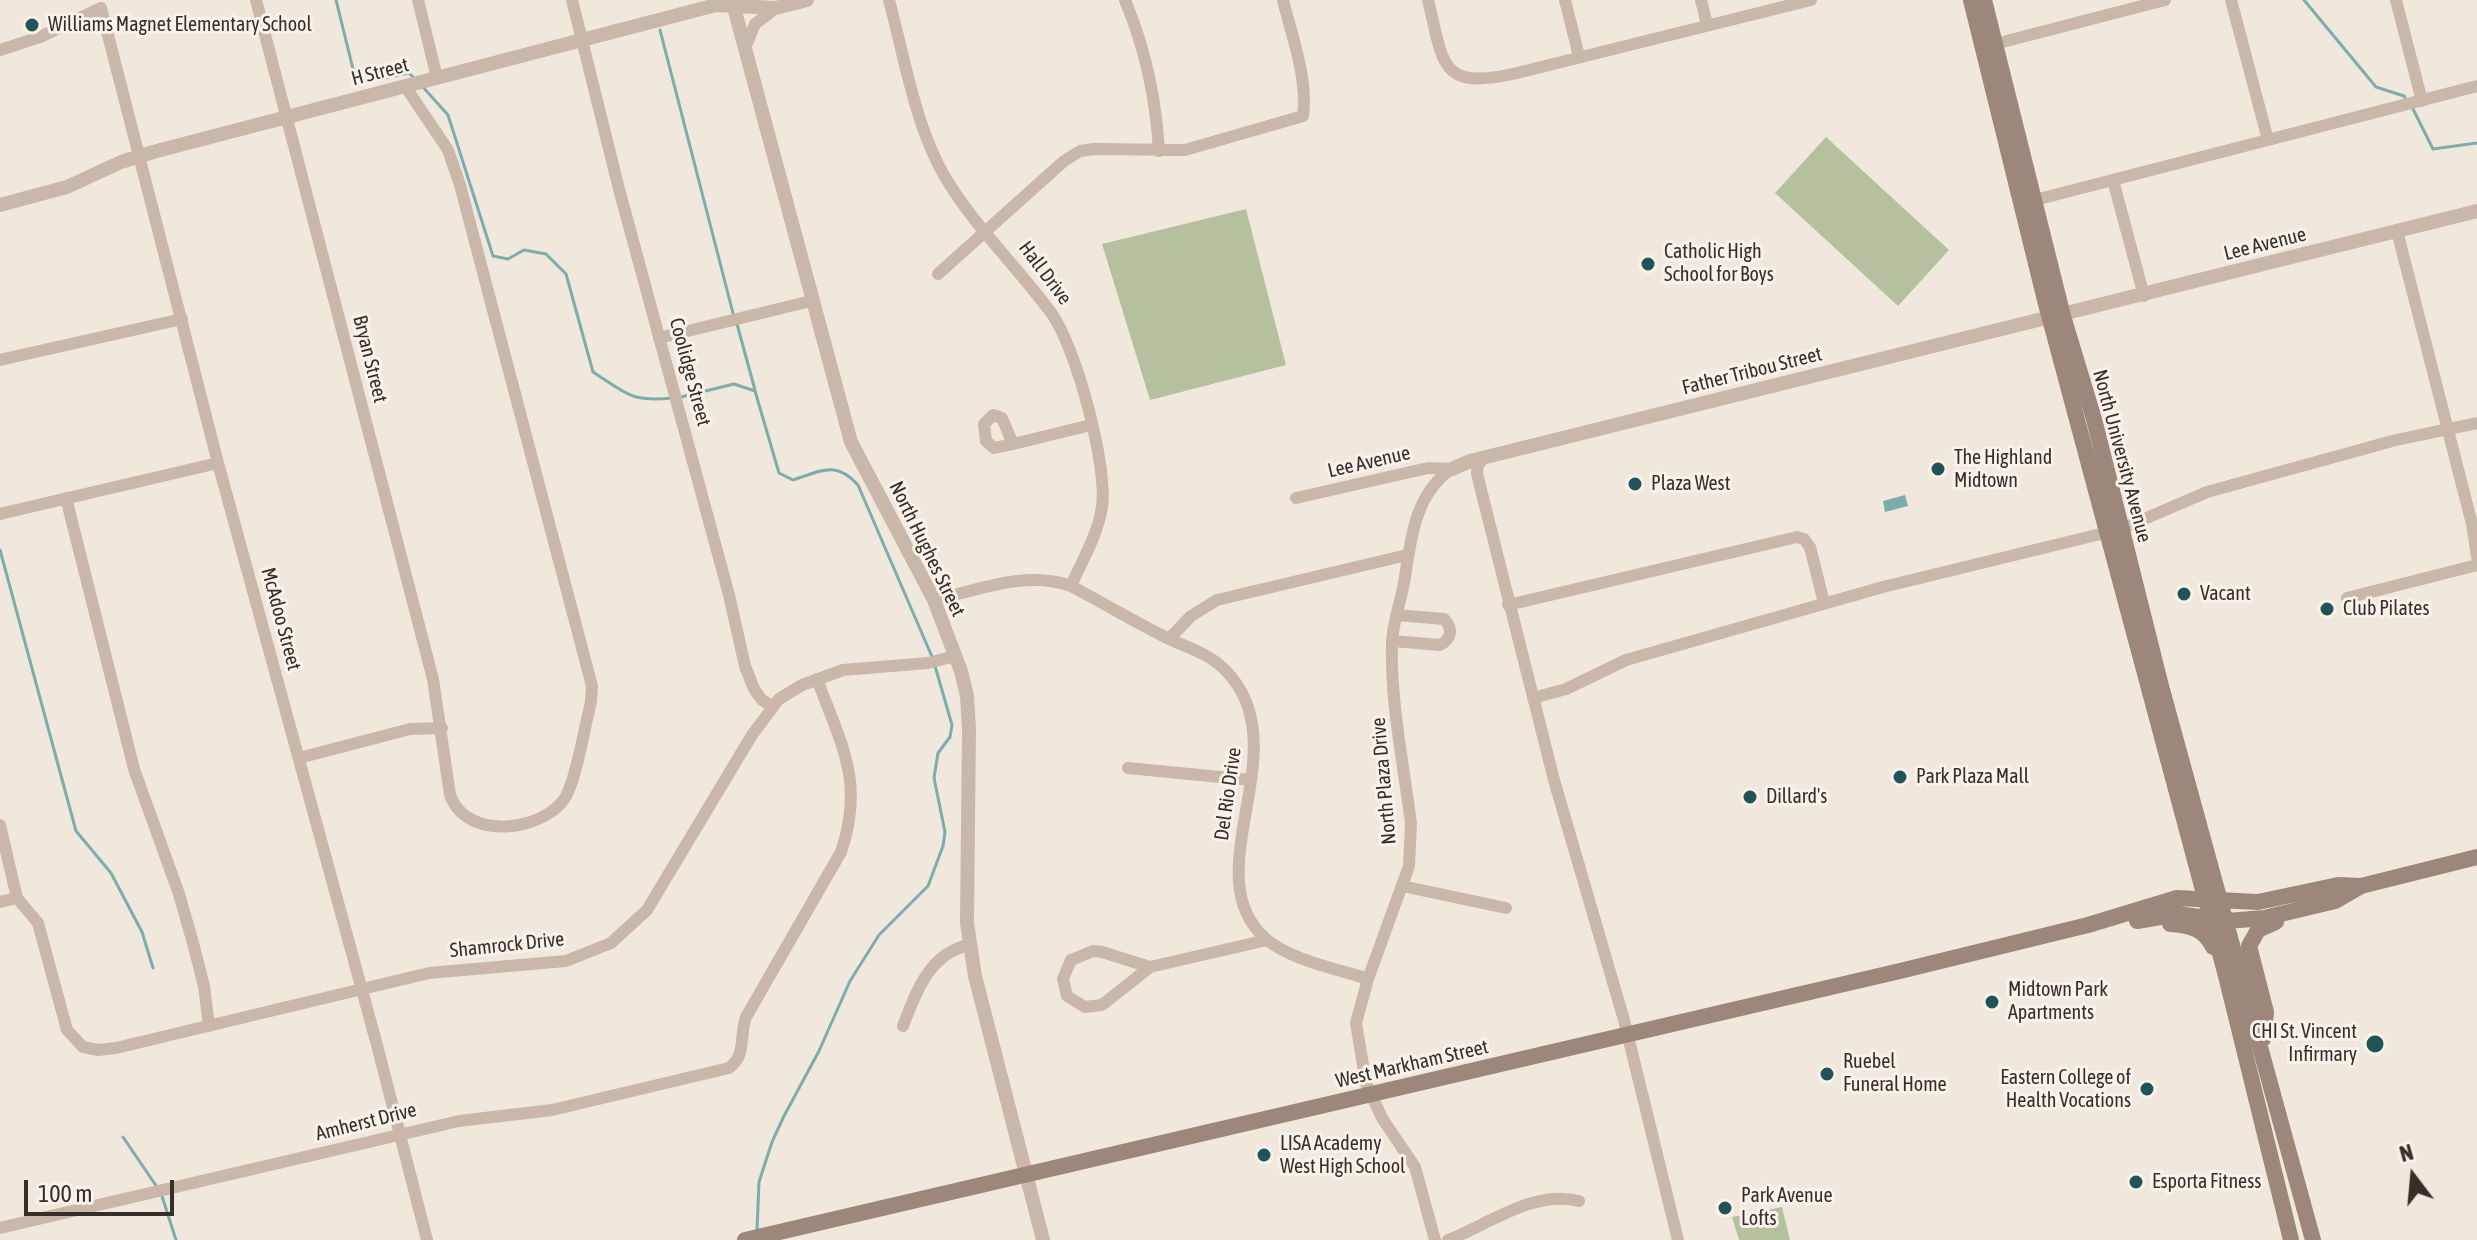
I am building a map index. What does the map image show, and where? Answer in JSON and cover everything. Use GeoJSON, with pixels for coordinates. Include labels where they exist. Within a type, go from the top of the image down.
{"type":"FeatureCollection","features":[{"type":"Feature","properties":{"kind":"main road","name":"North University Avenue"},"geometry":{"type":"LineString","coordinates":[[1971,0],[2213,901],[2227,921],[2313,1240]]}},
{"type":"Feature","properties":{"kind":"main road","name":"North University Avenue"},"geometry":{"type":"LineString","coordinates":[[1984,0],[2035,200],[2057,317]]}},
{"type":"Feature","properties":{"kind":"main road","name":"West Markham Street"},"geometry":{"type":"LineString","coordinates":[[2088,925],[2109,928],[2167,915],[2197,915],[2227,921],[2264,918],[2335,901],[2361,886],[2477,857]]}},
{"type":"Feature","properties":{"kind":"main road","name":"West Markham Street"},"geometry":{"type":"LineString","coordinates":[[753,1238],[2088,925],[2177,898],[2258,902],[2338,885],[2361,886]]}},
{"type":"Feature","properties":{"kind":"main road","name":"North University Avenue"},"geometry":{"type":"LineString","coordinates":[[2213,901],[2209,919],[2223,966]]}},
{"type":"Feature","properties":{"kind":"main road"},"geometry":{"type":"LineString","coordinates":[[2261,1048],[2266,1012],[2249,946],[2253,937],[2265,925],[2320,910],[2335,901]]}},
{"type":"Feature","properties":{"kind":"main road"},"geometry":{"type":"LineString","coordinates":[[2137,921],[2187,925],[2203,932],[2223,966],[2291,1240]]}},
{"type":"Feature","properties":{"kind":"street","name":"Bryan Street"},"geometry":{"type":"LineString","coordinates":[[256,0],[433,679],[450,795],[459,811],[470,821],[484,826],[519,823],[544,816],[565,797],[593,694],[590,673],[460,185],[448,150],[409,86]]}},
{"type":"Feature","properties":{"kind":"street"},"geometry":{"type":"LineString","coordinates":[[418,0],[434,79]]}},
{"type":"Feature","properties":{"kind":"street","name":"Coolidge Street"},"geometry":{"type":"LineString","coordinates":[[572,0],[750,683],[762,700],[772,706]]}},
{"type":"Feature","properties":{"kind":"street","name":"H Street"},"geometry":{"type":"LineString","coordinates":[[0,205],[67,187],[141,156],[716,5],[732,2],[776,8],[807,0]]}},
{"type":"Feature","properties":{"kind":"street","name":"Hall Drive"},"geometry":{"type":"LineString","coordinates":[[889,0],[925,131],[936,159],[949,184],[1061,329],[1074,361],[1102,463],[1102,505],[1095,531],[1071,586]]}},
{"type":"Feature","properties":{"kind":"street"},"geometry":{"type":"LineString","coordinates":[[1125,0],[1137,31],[1154,96],[1159,151]]}},
{"type":"Feature","properties":{"kind":"street"},"geometry":{"type":"LineString","coordinates":[[938,274],[1064,161],[1080,151],[1185,150],[1303,116],[1304,90],[1283,0]]}},
{"type":"Feature","properties":{"kind":"street"},"geometry":{"type":"LineString","coordinates":[[1428,0],[1442,55],[1451,70],[1466,79],[1496,78],[1811,0]]}},
{"type":"Feature","properties":{"kind":"street"},"geometry":{"type":"LineString","coordinates":[[1565,0],[1579,56]]}},
{"type":"Feature","properties":{"kind":"street"},"geometry":{"type":"LineString","coordinates":[[1701,0],[1707,24]]}},
{"type":"Feature","properties":{"kind":"street"},"geometry":{"type":"LineString","coordinates":[[1995,44],[2165,0]]}},
{"type":"Feature","properties":{"kind":"street"},"geometry":{"type":"LineString","coordinates":[[2231,0],[2268,140]]}},
{"type":"Feature","properties":{"kind":"street"},"geometry":{"type":"LineString","coordinates":[[2396,0],[2414,103]]}},
{"type":"Feature","properties":{"kind":"street","name":"North Hughes Street"},"geometry":{"type":"LineString","coordinates":[[732,2],[851,442],[934,600],[967,696],[965,901],[970,945],[975,976],[1043,1240]]}},
{"type":"Feature","properties":{"kind":"street","name":"McAdoo Street"},"geometry":{"type":"LineString","coordinates":[[0,50],[40,37],[101,8],[218,463],[427,1240]]}},
{"type":"Feature","properties":{"kind":"street"},"geometry":{"type":"LineString","coordinates":[[745,48],[755,24],[776,8]]}},
{"type":"Feature","properties":{"kind":"street"},"geometry":{"type":"LineString","coordinates":[[2035,200],[2477,86]]}},
{"type":"Feature","properties":{"kind":"street"},"geometry":{"type":"LineString","coordinates":[[2113,180],[2144,296]]}},
{"type":"Feature","properties":{"kind":"street","name":"Lee Avenue"},"geometry":{"type":"LineString","coordinates":[[2057,317],[2477,211]]}},
{"type":"Feature","properties":{"kind":"street"},"geometry":{"type":"LineString","coordinates":[[2397,231],[2472,524],[2477,557]]}},
{"type":"Feature","properties":{"kind":"street"},"geometry":{"type":"LineString","coordinates":[[659,338],[811,301]]}},
{"type":"Feature","properties":{"kind":"street","name":"Father Tribou Street"},"geometry":{"type":"LineString","coordinates":[[1452,469],[2057,317]]}},
{"type":"Feature","properties":{"kind":"street"},"geometry":{"type":"LineString","coordinates":[[0,360],[182,319]]}},
{"type":"Feature","properties":{"kind":"street"},"geometry":{"type":"LineString","coordinates":[[1533,698],[1566,689],[1626,660],[1824,603],[2114,531],[2207,492],[2396,440],[2477,423]]}},
{"type":"Feature","properties":{"kind":"street"},"geometry":{"type":"LineString","coordinates":[[1013,444],[1091,425]]}},
{"type":"Feature","properties":{"kind":"street"},"geometry":{"type":"LineString","coordinates":[[1483,459],[1478,465],[1477,474],[1508,605],[1627,1033],[1678,1240]]}},
{"type":"Feature","properties":{"kind":"street"},"geometry":{"type":"LineString","coordinates":[[0,514],[218,463]]}},
{"type":"Feature","properties":{"kind":"street","name":"Lee Avenue"},"geometry":{"type":"LineString","coordinates":[[1296,498],[1428,468],[1452,469]]}},
{"type":"Feature","properties":{"kind":"street","name":"North Plaza Drive"},"geometry":{"type":"LineString","coordinates":[[1435,1240],[1415,1167],[1382,1118],[1371,1094],[1360,1054],[1356,1023],[1368,979],[1409,866],[1412,837],[1394,684],[1393,641],[1407,555],[1424,500],[1438,479],[1452,469]]}},
{"type":"Feature","properties":{"kind":"street"},"geometry":{"type":"LineString","coordinates":[[66,498],[134,769],[179,894],[193,943],[204,986],[209,1026]]}},
{"type":"Feature","properties":{"kind":"street"},"geometry":{"type":"LineString","coordinates":[[1508,605],[1797,537],[1808,542],[1824,603]]}},
{"type":"Feature","properties":{"kind":"street"},"geometry":{"type":"LineString","coordinates":[[1169,639],[1191,616],[1217,600],[1407,555]]}},
{"type":"Feature","properties":{"kind":"street"},"geometry":{"type":"LineString","coordinates":[[2347,598],[2477,565]]}},
{"type":"Feature","properties":{"kind":"street","name":"Del Rio Drive"},"geometry":{"type":"LineString","coordinates":[[934,600],[1028,579],[1051,580],[1071,586],[1169,639],[1204,652],[1216,660],[1244,695],[1255,737],[1238,879],[1250,918],[1267,940]]}},
{"type":"Feature","properties":{"kind":"street"},"geometry":{"type":"LineString","coordinates":[[1393,641],[1440,645],[1449,638],[1450,627],[1444,619],[1397,615]]}},
{"type":"Feature","properties":{"kind":"street","name":"Shamrock Drive"},"geometry":{"type":"LineString","coordinates":[[17,898],[38,923],[67,1030],[76,1042],[98,1050],[429,973],[566,961],[611,943],[636,922],[657,896],[772,706],[794,689],[843,670],[934,662],[955,656]]}},
{"type":"Feature","properties":{"kind":"street","name":"Amherst Drive"},"geometry":{"type":"LineString","coordinates":[[1,1226],[481,1117],[552,1110],[725,1069],[739,1057],[746,1017],[841,852],[851,819],[853,794],[849,764],[817,679]]}},
{"type":"Feature","properties":{"kind":"street"},"geometry":{"type":"LineString","coordinates":[[299,758],[410,729],[442,728]]}},
{"type":"Feature","properties":{"kind":"street"},"geometry":{"type":"LineString","coordinates":[[1128,768],[1251,780]]}},
{"type":"Feature","properties":{"kind":"street"},"geometry":{"type":"LineString","coordinates":[[0,825],[17,898],[0,902]]}},
{"type":"Feature","properties":{"kind":"street"},"geometry":{"type":"LineString","coordinates":[[1402,886],[1506,908]]}},
{"type":"Feature","properties":{"kind":"street"},"geometry":{"type":"LineString","coordinates":[[1150,967],[1102,952],[1085,952],[1067,966],[1063,986],[1072,1001],[1085,1007],[1095,1007],[1150,967],[1267,940],[1295,955],[1368,979]]}},
{"type":"Feature","properties":{"kind":"street"},"geometry":{"type":"LineString","coordinates":[[903,1026],[913,1001],[940,957],[956,948],[970,945]]}},
{"type":"Feature","properties":{"kind":"street"},"geometry":{"type":"LineString","coordinates":[[1448,1240],[1541,1200],[1565,1198],[1579,1201]]}},
{"type":"Feature","properties":{"kind":"green space"},"geometry":{"type":"Polygon","coordinates":[[[1826,137],[1949,250],[1898,306],[1775,193],[1826,137]]]}},
{"type":"Feature","properties":{"kind":"green space"},"geometry":{"type":"Polygon","coordinates":[[[1246,209],[1286,365],[1150,400],[1102,244],[1246,209]]]}},
{"type":"Feature","properties":{"kind":"green space"},"geometry":{"type":"Polygon","coordinates":[[[1782,1207],[1790,1240],[1739,1240],[1732,1217],[1782,1207]]]}},
{"type":"Feature","properties":{"kind":"water"},"geometry":{"type":"Polygon","coordinates":[[[1905,495],[1908,506],[1885,512],[1883,501],[1905,495]]]}},
{"type":"Feature","properties":{"kind":"waterway"},"geometry":{"type":"LineString","coordinates":[[336,0],[353,69],[380,79],[409,73],[414,78]]}},
{"type":"Feature","properties":{"kind":"waterway"},"geometry":{"type":"LineString","coordinates":[[2304,0],[2376,87],[2404,96],[2407,101]]}},
{"type":"Feature","properties":{"kind":"waterway"},"geometry":{"type":"LineString","coordinates":[[660,30],[734,317]]}},
{"type":"Feature","properties":{"kind":"waterway"},"geometry":{"type":"LineString","coordinates":[[422,86],[448,115],[493,256],[508,259],[524,250],[546,254],[566,274],[593,372],[630,395],[647,399],[673,398]]}},
{"type":"Feature","properties":{"kind":"waterway"},"geometry":{"type":"LineString","coordinates":[[2412,107],[2433,149],[2477,143]]}},
{"type":"Feature","properties":{"kind":"waterway"},"geometry":{"type":"LineString","coordinates":[[737,324],[755,390]]}},
{"type":"Feature","properties":{"kind":"waterway"},"geometry":{"type":"LineString","coordinates":[[681,397],[734,384],[755,391],[779,473],[793,480],[820,471],[835,470],[858,485],[933,659]]}},
{"type":"Feature","properties":{"kind":"waterway"},"geometry":{"type":"LineString","coordinates":[[0,550],[76,831],[111,873],[142,932],[153,968]]}},
{"type":"Feature","properties":{"kind":"waterway"},"geometry":{"type":"LineString","coordinates":[[757,1230],[759,1182],[784,1116],[819,1051],[850,981],[879,935],[928,886],[943,846],[945,832],[934,778],[938,753],[950,737],[952,725],[935,666]]}},
{"type":"Feature","properties":{"kind":"waterway"},"geometry":{"type":"LineString","coordinates":[[123,1137],[157,1187]]}},
{"type":"Feature","properties":{"kind":"waterway"},"geometry":{"type":"LineString","coordinates":[[161,1193],[176,1240]]}},
{"type":"Feature","properties":{"kind":"place","name":"Williams Magnet Elementary School"},"geometry":{"type":"Point","coordinates":[32,25]}},
{"type":"Feature","properties":{"kind":"place","name":"Catholic High School for Boys"},"geometry":{"type":"Point","coordinates":[1648,264]}},
{"type":"Feature","properties":{"kind":"place","name":"The Highland Midtown"},"geometry":{"type":"Point","coordinates":[1938,469]}},
{"type":"Feature","properties":{"kind":"place","name":"Plaza West"},"geometry":{"type":"Point","coordinates":[1635,484]}},
{"type":"Feature","properties":{"kind":"place","name":"Vacant"},"geometry":{"type":"Point","coordinates":[2184,594]}},
{"type":"Feature","properties":{"kind":"place","name":"Club Pilates"},"geometry":{"type":"Point","coordinates":[2327,609]}},
{"type":"Feature","properties":{"kind":"place","name":"Park Plaza Mall"},"geometry":{"type":"Point","coordinates":[1900,777]}},
{"type":"Feature","properties":{"kind":"place","name":"Dillard's"},"geometry":{"type":"Point","coordinates":[1750,797]}},
{"type":"Feature","properties":{"kind":"place","name":"Midtown Park Apartments"},"geometry":{"type":"Point","coordinates":[1992,1002]}},
{"type":"Feature","properties":{"kind":"place","name":"CHI St. Vincent Infirmary"},"geometry":{"type":"Point","coordinates":[2375,1044]}},
{"type":"Feature","properties":{"kind":"place","name":"Ruebel Funeral Home"},"geometry":{"type":"Point","coordinates":[1827,1074]}},
{"type":"Feature","properties":{"kind":"place","name":"Eastern College of Health Vocations"},"geometry":{"type":"Point","coordinates":[2147,1089]}},
{"type":"Feature","properties":{"kind":"place","name":"LISA Academy West High School"},"geometry":{"type":"Point","coordinates":[1264,1155]}},
{"type":"Feature","properties":{"kind":"place","name":"Esporta Fitness"},"geometry":{"type":"Point","coordinates":[2136,1182]}},
{"type":"Feature","properties":{"kind":"place","name":"Park Avenue Lofts"},"geometry":{"type":"Point","coordinates":[1725,1208]}}]}
